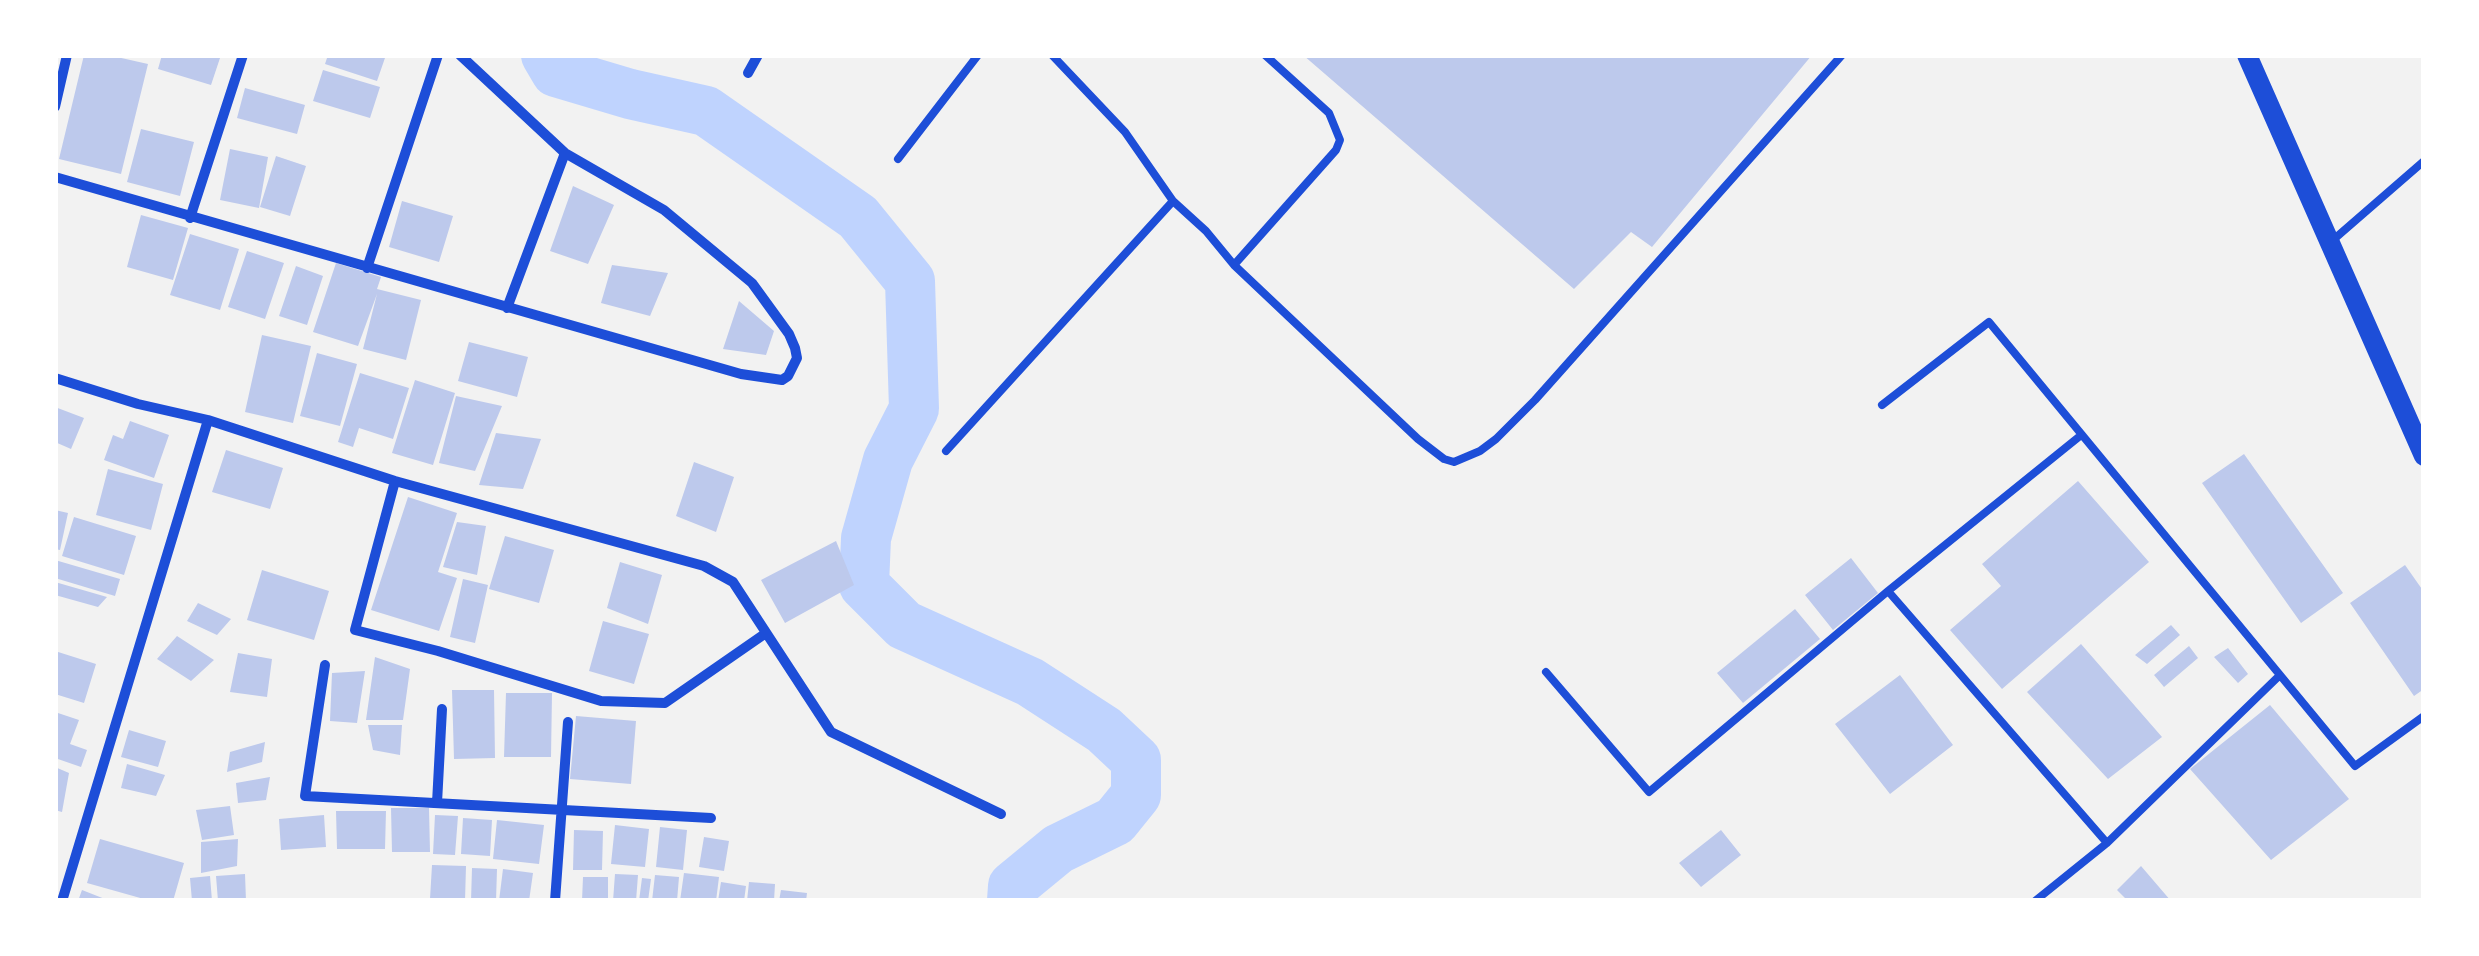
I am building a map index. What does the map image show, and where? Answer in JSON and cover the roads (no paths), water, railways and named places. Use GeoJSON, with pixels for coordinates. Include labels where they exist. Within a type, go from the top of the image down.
{"type":"FeatureCollection","features":[{"type":"Feature","properties":{"kind":"main road"},"geometry":{"type":"LineString","coordinates":[[2248,55],[2424,456]]}},
{"type":"Feature","properties":{"kind":"street"},"geometry":{"type":"LineString","coordinates":[[55,107],[67,55]]}},
{"type":"Feature","properties":{"kind":"street"},"geometry":{"type":"LineString","coordinates":[[190,218],[243,55]]}},
{"type":"Feature","properties":{"kind":"street"},"geometry":{"type":"LineString","coordinates":[[367,268],[438,55]]}},
{"type":"Feature","properties":{"kind":"street"},"geometry":{"type":"LineString","coordinates":[[55,177],[741,374],[782,380],[797,358],[789,334],[752,283],[664,210],[565,153],[460,55]]}},
{"type":"Feature","properties":{"kind":"street"},"geometry":{"type":"LineString","coordinates":[[748,73],[758,55]]}},
{"type":"Feature","properties":{"kind":"street"},"geometry":{"type":"LineString","coordinates":[[507,308],[565,153]]}},
{"type":"Feature","properties":{"kind":"street"},"geometry":{"type":"LineString","coordinates":[[55,378],[138,404],[208,420],[395,481],[704,566],[733,582],[831,732],[1001,814]]}},
{"type":"Feature","properties":{"kind":"street"},"geometry":{"type":"LineString","coordinates":[[62,901],[208,420]]}},
{"type":"Feature","properties":{"kind":"street"},"geometry":{"type":"LineString","coordinates":[[395,481],[356,630],[600,701],[665,703],[766,633]]}},
{"type":"Feature","properties":{"kind":"street"},"geometry":{"type":"LineString","coordinates":[[324,665],[305,796],[711,818]]}},
{"type":"Feature","properties":{"kind":"street"},"geometry":{"type":"LineString","coordinates":[[437,803],[442,709]]}},
{"type":"Feature","properties":{"kind":"street"},"geometry":{"type":"LineString","coordinates":[[555,901],[568,722]]}},
{"type":"Feature","properties":{"kind":"lane"},"geometry":{"type":"LineString","coordinates":[[898,159],[978,55]]}},
{"type":"Feature","properties":{"kind":"lane"},"geometry":{"type":"LineString","coordinates":[[1052,55],[1126,132],[1173,201],[1206,231],[1234,265],[1418,439],[1444,459],[1463,460],[1496,439],[1534,400],[1842,55]]}},
{"type":"Feature","properties":{"kind":"lane"},"geometry":{"type":"LineString","coordinates":[[1234,265],[1336,150],[1340,140],[1329,113],[1266,55]]}},
{"type":"Feature","properties":{"kind":"lane"},"geometry":{"type":"LineString","coordinates":[[2329,244],[2424,161]]}},
{"type":"Feature","properties":{"kind":"lane"},"geometry":{"type":"LineString","coordinates":[[946,452],[1173,201]]}},
{"type":"Feature","properties":{"kind":"lane"},"geometry":{"type":"LineString","coordinates":[[1882,405],[1990,322],[2355,766],[2424,716]]}},
{"type":"Feature","properties":{"kind":"lane"},"geometry":{"type":"LineString","coordinates":[[1546,672],[1649,792],[2080,436]]}},
{"type":"Feature","properties":{"kind":"lane"},"geometry":{"type":"LineString","coordinates":[[1888,591],[2107,842]]}},
{"type":"Feature","properties":{"kind":"lane"},"geometry":{"type":"LineString","coordinates":[[2036,901],[2107,842],[2280,675]]}},
{"type":"Feature","properties":{"kind":"waterway"},"geometry":{"type":"LineString","coordinates":[[546,55],[556,72],[706,111],[858,217],[910,281],[914,409],[888,460],[866,538],[864,585],[904,625],[1030,682],[1104,730],[1136,760],[1136,795],[1115,821],[1058,849],[1013,886],[1012,901]]}}]}
